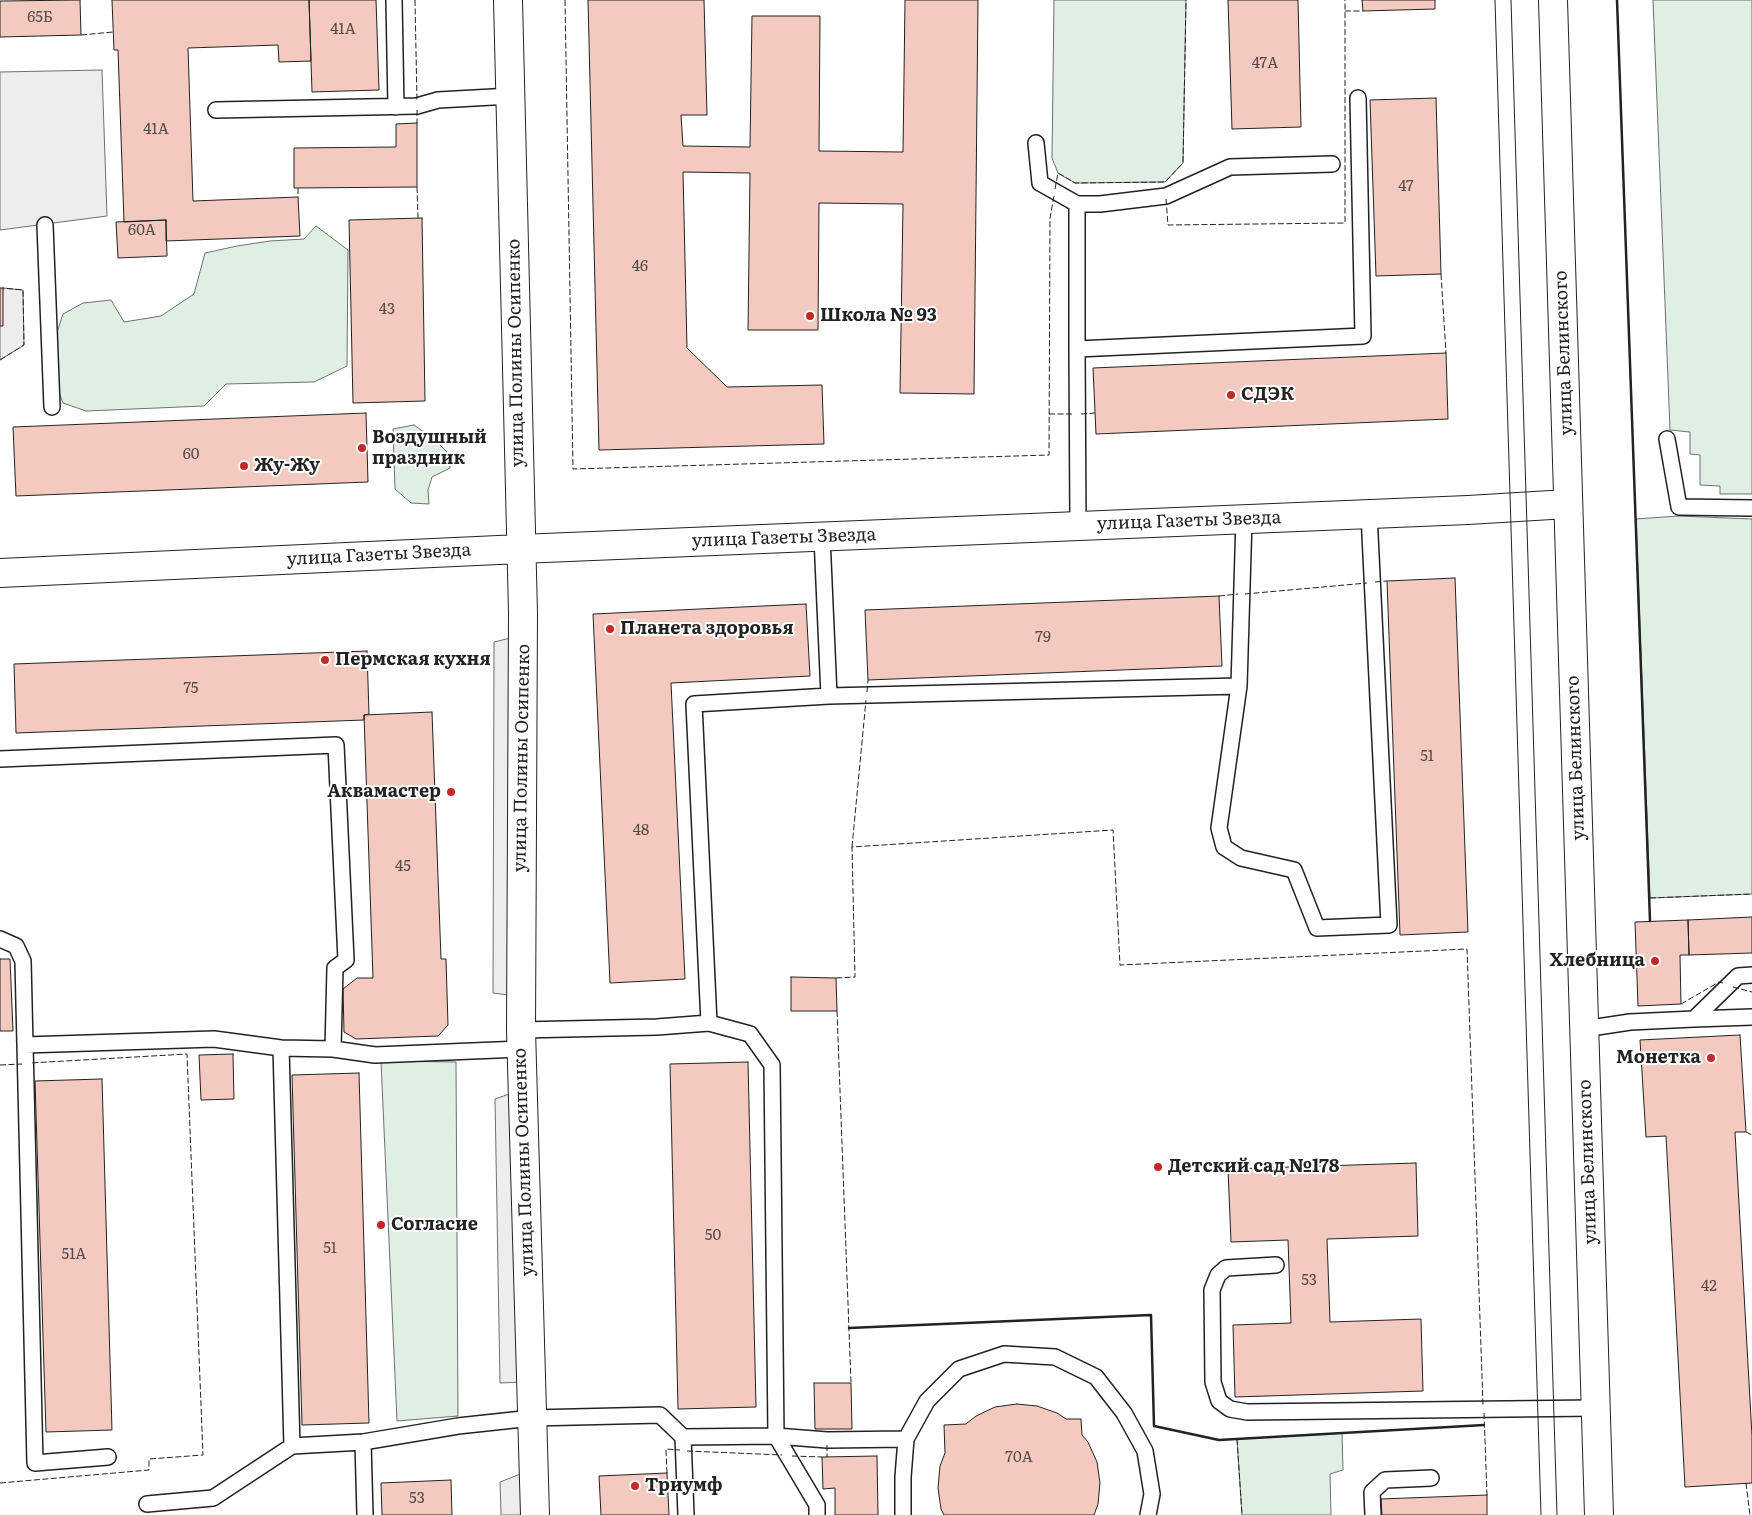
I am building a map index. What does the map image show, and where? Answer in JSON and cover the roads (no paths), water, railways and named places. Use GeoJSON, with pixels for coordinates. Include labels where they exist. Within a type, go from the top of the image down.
{"type":"FeatureCollection","features":[{"type":"Feature","properties":{"kind":"street","name":"улица Полины Осипенко"},"geometry":{"type":"LineString","coordinates":[[508,0],[523,613],[521,1039],[534,1515]]}},
{"type":"Feature","properties":{"kind":"street","name":"улица Белинского"},"geometry":{"type":"LineString","coordinates":[[1553,0],[1598,1515]]}},
{"type":"Feature","properties":{"kind":"street","name":"улица Газеты Звезда"},"geometry":{"type":"LineString","coordinates":[[0,573],[1568,504]]}},
{"type":"Feature","properties":{"kind":"lane"},"geometry":{"type":"LineString","coordinates":[[394,0],[396,107]]}},
{"type":"Feature","properties":{"kind":"lane"},"geometry":{"type":"LineString","coordinates":[[216,110],[396,107],[417,106],[438,100],[511,96]]}},
{"type":"Feature","properties":{"kind":"lane"},"geometry":{"type":"LineString","coordinates":[[1077,349],[1364,336],[1358,98]]}},
{"type":"Feature","properties":{"kind":"lane"},"geometry":{"type":"LineString","coordinates":[[1036,142],[1040,184],[1077,204],[1100,204],[1166,196],[1230,167],[1332,164]]}},
{"type":"Feature","properties":{"kind":"lane"},"geometry":{"type":"LineString","coordinates":[[1077,204],[1078,525]]}},
{"type":"Feature","properties":{"kind":"lane"},"geometry":{"type":"LineString","coordinates":[[45,225],[52,406]]}},
{"type":"Feature","properties":{"kind":"lane"},"geometry":{"type":"LineString","coordinates":[[1667,439],[1679,507],[1752,508]]}},
{"type":"Feature","properties":{"kind":"lane"},"geometry":{"type":"LineString","coordinates":[[1244,519],[1239,686],[1219,828],[1224,847],[1242,858],[1294,870],[1316,928],[1389,925],[1369,514]]}},
{"type":"Feature","properties":{"kind":"lane"},"geometry":{"type":"LineString","coordinates":[[822,537],[830,696]]}},
{"type":"Feature","properties":{"kind":"lane"},"geometry":{"type":"LineString","coordinates":[[709,1023],[694,704],[830,696],[1239,686]]}},
{"type":"Feature","properties":{"kind":"lane"},"geometry":{"type":"LineString","coordinates":[[0,759],[336,745],[346,960],[335,968],[333,1049]]}},
{"type":"Feature","properties":{"kind":"lane"},"geometry":{"type":"LineString","coordinates":[[0,939],[16,946],[24,961],[24,1045],[35,1463],[108,1457]]}},
{"type":"Feature","properties":{"kind":"lane"},"geometry":{"type":"LineString","coordinates":[[1694,1019],[1738,976],[1752,976]]}},
{"type":"Feature","properties":{"kind":"lane"},"geometry":{"type":"LineString","coordinates":[[1584,1029],[1630,1022],[1752,1017]]}},
{"type":"Feature","properties":{"kind":"lane"},"geometry":{"type":"LineString","coordinates":[[24,1045],[214,1038],[281,1048],[333,1049],[375,1055],[521,1039],[709,1023],[750,1034],[772,1065],[776,1436],[817,1505],[817,1515]]}},
{"type":"Feature","properties":{"kind":"lane"},"geometry":{"type":"LineString","coordinates":[[281,1048],[292,1446]]}},
{"type":"Feature","properties":{"kind":"lane"},"geometry":{"type":"LineString","coordinates":[[1276,1265],[1226,1268],[1218,1275],[1212,1290],[1213,1382],[1219,1401],[1230,1409],[1247,1412],[1595,1408]]}},
{"type":"Feature","properties":{"kind":"lane"},"geometry":{"type":"LineString","coordinates":[[903,1515],[906,1439],[927,1401],[959,1369],[1004,1354],[1055,1357],[1096,1377],[1124,1413],[1145,1451],[1152,1494],[1148,1515]]}},
{"type":"Feature","properties":{"kind":"lane"},"geometry":{"type":"LineString","coordinates":[[147,1504],[213,1498],[292,1446],[362,1442],[458,1426],[532,1418],[660,1415],[683,1437],[686,1515]]}},
{"type":"Feature","properties":{"kind":"lane"},"geometry":{"type":"LineString","coordinates":[[683,1437],[776,1436],[826,1440],[906,1439]]}},
{"type":"Feature","properties":{"kind":"lane"},"geometry":{"type":"LineString","coordinates":[[362,1442],[365,1515]]}},
{"type":"Feature","properties":{"kind":"lane"},"geometry":{"type":"LineString","coordinates":[[1373,1515],[1372,1492],[1385,1480],[1431,1478]]}},
{"type":"Feature","properties":{"kind":"tram line"},"geometry":{"type":"LineString","coordinates":[[1495,0],[1541,1515]]}},
{"type":"Feature","properties":{"kind":"tram line"},"geometry":{"type":"LineString","coordinates":[[1511,0],[1557,1515]]}},
{"type":"Feature","properties":{"kind":"place","name":"Школа № 93"},"geometry":{"type":"Point","coordinates":[810,316]}},
{"type":"Feature","properties":{"kind":"place","name":"СДЭК"},"geometry":{"type":"Point","coordinates":[1231,395]}},
{"type":"Feature","properties":{"kind":"place","name":"Воздушный праздник"},"geometry":{"type":"Point","coordinates":[362,448]}},
{"type":"Feature","properties":{"kind":"place","name":"Жу-Жу"},"geometry":{"type":"Point","coordinates":[244,466]}},
{"type":"Feature","properties":{"kind":"place","name":"Планета здоровья"},"geometry":{"type":"Point","coordinates":[610,629]}},
{"type":"Feature","properties":{"kind":"place","name":"Пермская кухня"},"geometry":{"type":"Point","coordinates":[325,660]}},
{"type":"Feature","properties":{"kind":"place","name":"Аквамастер"},"geometry":{"type":"Point","coordinates":[451,792]}},
{"type":"Feature","properties":{"kind":"place","name":"Хлебница"},"geometry":{"type":"Point","coordinates":[1655,961]}},
{"type":"Feature","properties":{"kind":"place","name":"Монетка"},"geometry":{"type":"Point","coordinates":[1711,1058]}},
{"type":"Feature","properties":{"kind":"place","name":"Детский сад №178"},"geometry":{"type":"Point","coordinates":[1158,1167]}},
{"type":"Feature","properties":{"kind":"place","name":"Согласие"},"geometry":{"type":"Point","coordinates":[381,1225]}},
{"type":"Feature","properties":{"kind":"place","name":"Триумф"},"geometry":{"type":"Point","coordinates":[635,1486]}}]}
